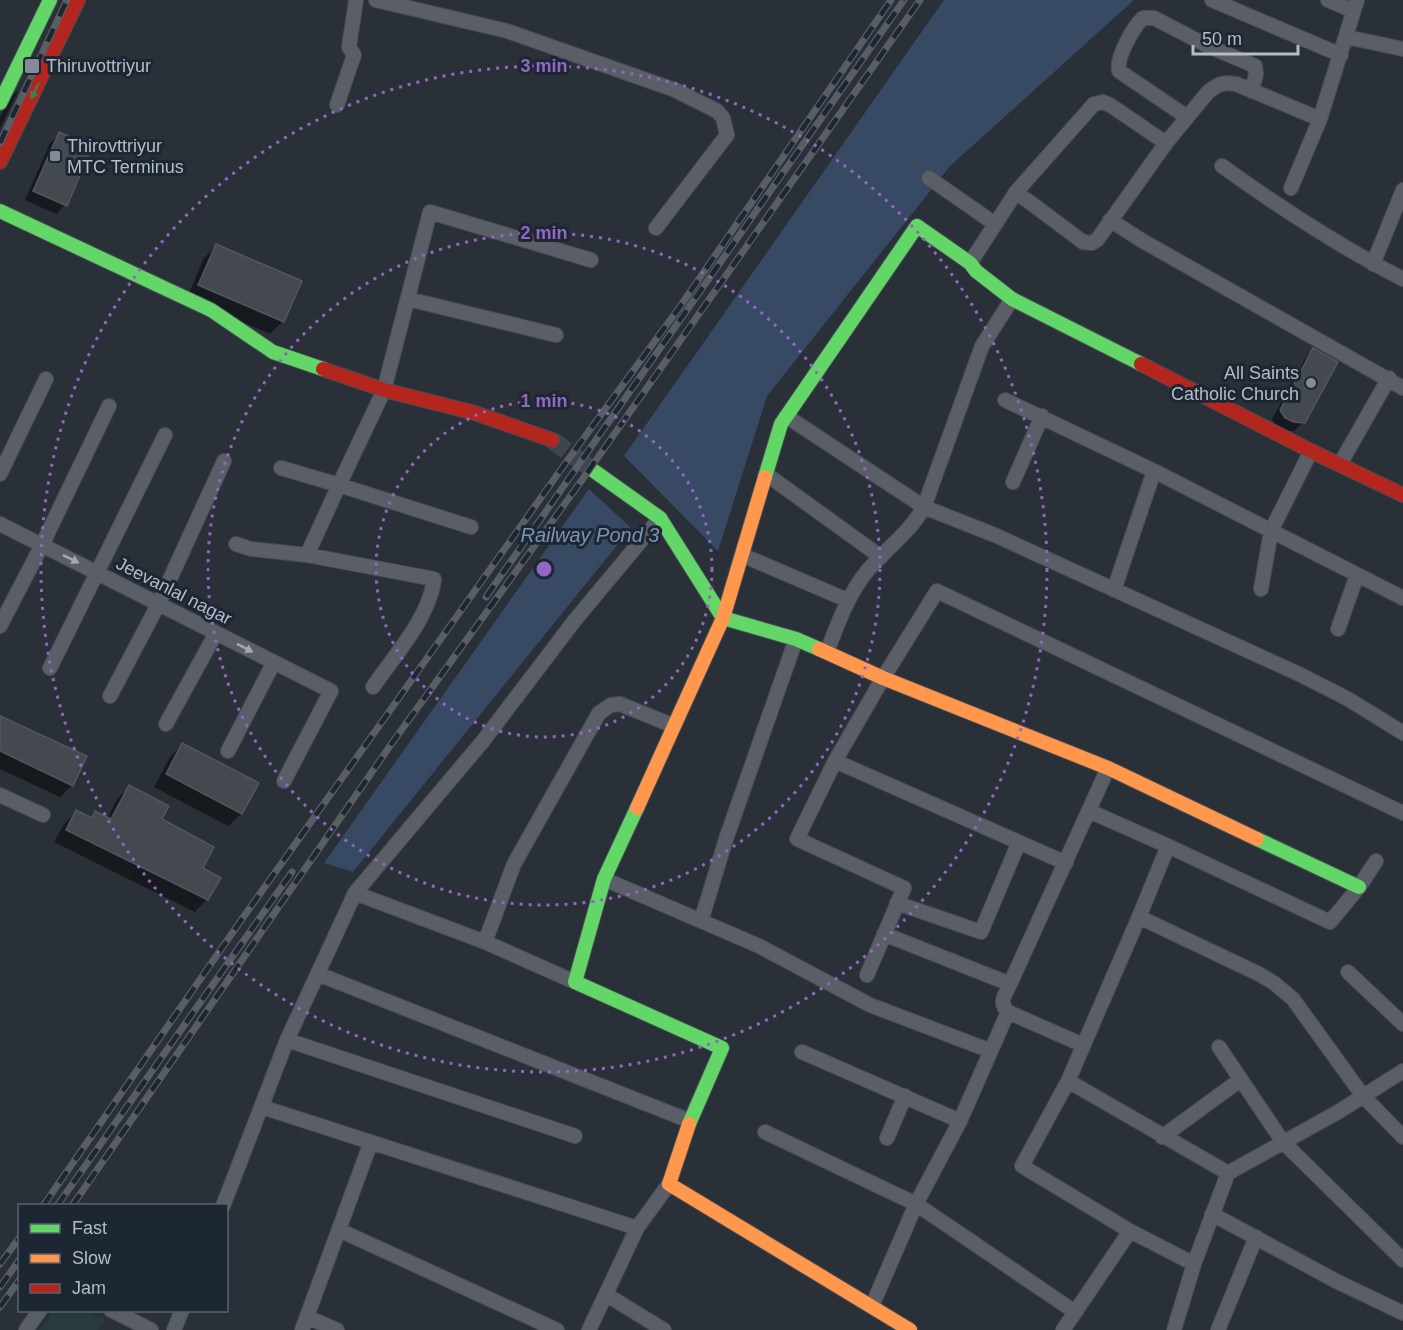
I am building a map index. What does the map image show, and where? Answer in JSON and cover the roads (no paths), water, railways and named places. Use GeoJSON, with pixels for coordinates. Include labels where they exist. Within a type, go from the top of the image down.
{"type":"FeatureCollection","features":[{"type":"Feature","properties":{"kind":"street"},"geometry":{"type":"LineString","coordinates":[[0,103],[50,0]]}},
{"type":"Feature","properties":{"kind":"street"},"geometry":{"type":"LineString","coordinates":[[0,162],[78,0]]}},
{"type":"Feature","properties":{"kind":"street"},"geometry":{"type":"LineString","coordinates":[[337,105],[354,55],[349,47],[356,0]]}},
{"type":"Feature","properties":{"kind":"street"},"geometry":{"type":"LineString","coordinates":[[376,0],[507,31],[675,90],[717,111],[723,118],[727,135],[656,228]]}},
{"type":"Feature","properties":{"kind":"street"},"geometry":{"type":"LineString","coordinates":[[1212,0],[1341,55]]}},
{"type":"Feature","properties":{"kind":"street"},"geometry":{"type":"LineString","coordinates":[[1291,188],[1320,119],[1355,5],[1328,0]]}},
{"type":"Feature","properties":{"kind":"street"},"geometry":{"type":"LineString","coordinates":[[1187,117],[1119,71],[1120,56],[1143,18],[1154,18],[1206,45],[1254,66],[1256,74],[1252,91]]}},
{"type":"Feature","properties":{"kind":"street"},"geometry":{"type":"LineString","coordinates":[[1346,37],[1403,49]]}},
{"type":"Feature","properties":{"kind":"street"},"geometry":{"type":"LineString","coordinates":[[1016,192],[1083,242],[1092,243],[1187,117],[1208,92],[1223,82],[1236,84],[1320,119]]}},
{"type":"Feature","properties":{"kind":"street"},"geometry":{"type":"LineString","coordinates":[[970,263],[1016,192],[1094,104],[1103,102],[1110,105],[1166,143]]}},
{"type":"Feature","properties":{"kind":"street"},"geometry":{"type":"LineString","coordinates":[[1222,166],[1261,194],[1373,264],[1403,279]]}},
{"type":"Feature","properties":{"kind":"street"},"geometry":{"type":"LineString","coordinates":[[929,178],[995,224]]}},
{"type":"Feature","properties":{"kind":"street"},"geometry":{"type":"LineString","coordinates":[[1373,264],[1402,193]]}},
{"type":"Feature","properties":{"kind":"street"},"geometry":{"type":"LineString","coordinates":[[0,211],[211,310],[273,352],[384,390],[475,413],[552,440]]}},
{"type":"Feature","properties":{"kind":"street"},"geometry":{"type":"LineString","coordinates":[[307,555],[384,390],[430,212],[591,260]]}},
{"type":"Feature","properties":{"kind":"street"},"geometry":{"type":"LineString","coordinates":[[1110,220],[1141,240],[1389,378],[1403,388]]}},
{"type":"Feature","properties":{"kind":"street"},"geometry":{"type":"LineString","coordinates":[[575,982],[604,879],[723,618],[781,424],[917,226],[970,263],[976,271],[1012,299],[1311,451],[1403,495]]}},
{"type":"Feature","properties":{"kind":"street"},"geometry":{"type":"LineString","coordinates":[[408,299],[556,335]]}},
{"type":"Feature","properties":{"kind":"street"},"geometry":{"type":"LineString","coordinates":[[827,652],[847,600],[868,570],[916,522],[924,507],[982,346],[1012,299]]}},
{"type":"Feature","properties":{"kind":"street"},"geometry":{"type":"LineString","coordinates":[[1340,464],[1389,378]]}},
{"type":"Feature","properties":{"kind":"street"},"geometry":{"type":"LineString","coordinates":[[0,474],[45,379]]}},
{"type":"Feature","properties":{"kind":"street"},"geometry":{"type":"LineString","coordinates":[[1005,400],[1154,471],[1403,598]]}},
{"type":"Feature","properties":{"kind":"street"},"geometry":{"type":"LineString","coordinates":[[0,626],[110,406]]}},
{"type":"Feature","properties":{"kind":"street"},"geometry":{"type":"LineString","coordinates":[[786,416],[924,507],[997,536],[1301,675],[1358,705],[1403,733]]}},
{"type":"Feature","properties":{"kind":"street"},"geometry":{"type":"LineString","coordinates":[[1014,482],[1042,416]]}},
{"type":"Feature","properties":{"kind":"street"},"geometry":{"type":"LineString","coordinates":[[50,668],[165,435]]}},
{"type":"Feature","properties":{"kind":"street"},"geometry":{"type":"LineString","coordinates":[[1261,589],[1271,531],[1311,451]]}},
{"type":"Feature","properties":{"kind":"street"},"geometry":{"type":"LineString","coordinates":[[110,696],[159,603],[224,461]]}},
{"type":"Feature","properties":{"kind":"street"},"geometry":{"type":"LineString","coordinates":[[281,468],[339,484],[471,527]]}},
{"type":"Feature","properties":{"kind":"street"},"geometry":{"type":"LineString","coordinates":[[594,471],[660,518],[723,618],[796,639],[883,678],[1108,768],[1359,887]]}},
{"type":"Feature","properties":{"kind":"street"},"geometry":{"type":"LineString","coordinates":[[1114,590],[1154,471]]}},
{"type":"Feature","properties":{"kind":"street"},"geometry":{"type":"LineString","coordinates":[[766,474],[880,557]]}},
{"type":"Feature","properties":{"kind":"street"},"geometry":{"type":"LineString","coordinates":[[224,1204],[287,1040],[355,893],[483,741],[575,620],[660,518]]}},
{"type":"Feature","properties":{"kind":"street","name":"Jeevanlal nagar"},"geometry":{"type":"LineString","coordinates":[[0,524],[331,691],[284,781]]}},
{"type":"Feature","properties":{"kind":"street"},"geometry":{"type":"LineString","coordinates":[[236,544],[251,549],[307,555],[434,579],[431,597],[421,618],[373,687]]}},
{"type":"Feature","properties":{"kind":"street"},"geometry":{"type":"LineString","coordinates":[[742,555],[847,600]]}},
{"type":"Feature","properties":{"kind":"street"},"geometry":{"type":"LineString","coordinates":[[1338,629],[1357,575]]}},
{"type":"Feature","properties":{"kind":"street"},"geometry":{"type":"LineString","coordinates":[[867,975],[904,888],[797,839],[835,761],[937,591],[1403,813]]}},
{"type":"Feature","properties":{"kind":"street"},"geometry":{"type":"LineString","coordinates":[[166,724],[216,633]]}},
{"type":"Feature","properties":{"kind":"street"},"geometry":{"type":"LineString","coordinates":[[701,921],[726,839],[796,639]]}},
{"type":"Feature","properties":{"kind":"street"},"geometry":{"type":"LineString","coordinates":[[228,751],[274,662]]}},
{"type":"Feature","properties":{"kind":"street"},"geometry":{"type":"LineString","coordinates":[[485,942],[514,864],[599,713],[611,705],[620,704],[674,726]]}},
{"type":"Feature","properties":{"kind":"street"},"geometry":{"type":"LineString","coordinates":[[835,761],[1066,862]]}},
{"type":"Feature","properties":{"kind":"street"},"geometry":{"type":"LineString","coordinates":[[1083,1045],[1008,1012],[1002,1006],[1002,1001],[1108,768]]}},
{"type":"Feature","properties":{"kind":"street"},"geometry":{"type":"LineString","coordinates":[[0,795],[43,815]]}},
{"type":"Feature","properties":{"kind":"street"},"geometry":{"type":"LineString","coordinates":[[1089,812],[1168,846],[1330,922],[1377,861]]}},
{"type":"Feature","properties":{"kind":"street"},"geometry":{"type":"LineString","coordinates":[[897,903],[981,932],[1019,842]]}},
{"type":"Feature","properties":{"kind":"street"},"geometry":{"type":"LineString","coordinates":[[1168,846],[1068,1081],[1022,1166],[1130,1231],[1194,1264]]}},
{"type":"Feature","properties":{"kind":"street"},"geometry":{"type":"LineString","coordinates":[[604,879],[759,946],[870,1005],[991,1051]]}},
{"type":"Feature","properties":{"kind":"street"},"geometry":{"type":"LineString","coordinates":[[355,893],[485,942],[722,1048],[690,1121],[669,1184],[637,1228],[589,1330]]}},
{"type":"Feature","properties":{"kind":"street"},"geometry":{"type":"LineString","coordinates":[[1139,917],[1274,983],[1293,999],[1363,1096],[1403,1137]]}},
{"type":"Feature","properties":{"kind":"street"},"geometry":{"type":"LineString","coordinates":[[884,934],[1010,984]]}},
{"type":"Feature","properties":{"kind":"street"},"geometry":{"type":"LineString","coordinates":[[1348,972],[1403,1024]]}},
{"type":"Feature","properties":{"kind":"street"},"geometry":{"type":"LineString","coordinates":[[318,974],[690,1121]]}},
{"type":"Feature","properties":{"kind":"street"},"geometry":{"type":"LineString","coordinates":[[872,1306],[916,1204],[960,1121],[1008,1012]]}},
{"type":"Feature","properties":{"kind":"street"},"geometry":{"type":"LineString","coordinates":[[287,1040],[575,1136]]}},
{"type":"Feature","properties":{"kind":"street"},"geometry":{"type":"LineString","coordinates":[[1219,1047],[1283,1142],[1403,1260]]}},
{"type":"Feature","properties":{"kind":"street"},"geometry":{"type":"LineString","coordinates":[[802,1052],[960,1121]]}},
{"type":"Feature","properties":{"kind":"street"},"geometry":{"type":"LineString","coordinates":[[1174,1330],[1194,1264],[1228,1173],[1403,1071]]}},
{"type":"Feature","properties":{"kind":"street"},"geometry":{"type":"LineString","coordinates":[[1162,1137],[1240,1080]]}},
{"type":"Feature","properties":{"kind":"street"},"geometry":{"type":"LineString","coordinates":[[1068,1081],[1228,1173]]}},
{"type":"Feature","properties":{"kind":"street"},"geometry":{"type":"LineString","coordinates":[[887,1138],[905,1096]]}},
{"type":"Feature","properties":{"kind":"street"},"geometry":{"type":"LineString","coordinates":[[262,1107],[637,1228]]}},
{"type":"Feature","properties":{"kind":"street"},"geometry":{"type":"LineString","coordinates":[[765,1132],[916,1204],[1075,1312]]}},
{"type":"Feature","properties":{"kind":"street"},"geometry":{"type":"LineString","coordinates":[[337,1330],[305,1324],[372,1142]]}},
{"type":"Feature","properties":{"kind":"street"},"geometry":{"type":"LineString","coordinates":[[669,1184],[910,1330]]}},
{"type":"Feature","properties":{"kind":"street"},"geometry":{"type":"LineString","coordinates":[[1212,1214],[1403,1313]]}},
{"type":"Feature","properties":{"kind":"street"},"geometry":{"type":"LineString","coordinates":[[339,1230],[557,1330]]}},
{"type":"Feature","properties":{"kind":"street"},"geometry":{"type":"LineString","coordinates":[[1063,1330],[1130,1231]]}},
{"type":"Feature","properties":{"kind":"street"},"geometry":{"type":"LineString","coordinates":[[1218,1330],[1256,1237]]}},
{"type":"Feature","properties":{"kind":"street"},"geometry":{"type":"LineString","coordinates":[[607,1295],[664,1330]]}},
{"type":"Feature","properties":{"kind":"street"},"geometry":{"type":"LineString","coordinates":[[26,1330],[39,1312]]}},
{"type":"Feature","properties":{"kind":"street"},"geometry":{"type":"LineString","coordinates":[[113,1312],[151,1330]]}},
{"type":"Feature","properties":{"kind":"street"},"geometry":{"type":"LineString","coordinates":[[174,1330],[182,1312]]}},
{"type":"Feature","properties":{"kind":"water"},"geometry":{"type":"Polygon","coordinates":[[[944,0],[1134,0],[950,166],[767,396],[718,551],[624,456],[944,0]]]}},
{"type":"Feature","properties":{"kind":"water","name":"Railway Pond 3"},"geometry":{"type":"Polygon","coordinates":[[[589,489],[631,528],[353,872],[324,863],[589,489]]]}},
{"type":"Feature","properties":{"kind":"tunnel"},"geometry":{"type":"LineString","coordinates":[[552,440],[594,471]]}},
{"type":"Feature","properties":{"kind":"railway"},"geometry":{"type":"LineString","coordinates":[[0,143],[67,0]]}},
{"type":"Feature","properties":{"kind":"railway"},"geometry":{"type":"LineString","coordinates":[[44,1204],[242,919],[562,468],[679,308],[891,0]]}},
{"type":"Feature","properties":{"kind":"railway"},"geometry":{"type":"LineString","coordinates":[[486,597],[904,0]]}},
{"type":"Feature","properties":{"kind":"railway"},"geometry":{"type":"LineString","coordinates":[[73,1204],[392,743],[582,480],[920,0]]}},
{"type":"Feature","properties":{"kind":"railway"},"geometry":{"type":"LineString","coordinates":[[58,1204],[292,872]]}},
{"type":"Feature","properties":{"kind":"railway"},"geometry":{"type":"LineString","coordinates":[[0,1264],[18,1240]]}},
{"type":"Feature","properties":{"kind":"railway"},"geometry":{"type":"LineString","coordinates":[[0,1287],[18,1262]]}},
{"type":"Feature","properties":{"kind":"railway"},"geometry":{"type":"LineString","coordinates":[[0,1307],[18,1282]]}},
{"type":"Feature","properties":{"kind":"place","name":"Thiruvottriyur"},"geometry":{"type":"Point","coordinates":[32,66]}},
{"type":"Feature","properties":{"kind":"place","name":"Thirovttriyur MTC Terminus"},"geometry":{"type":"Point","coordinates":[55,156]}},
{"type":"Feature","properties":{"kind":"place","name":"All Saints Catholic Church"},"geometry":{"type":"Point","coordinates":[1311,383]}}]}
